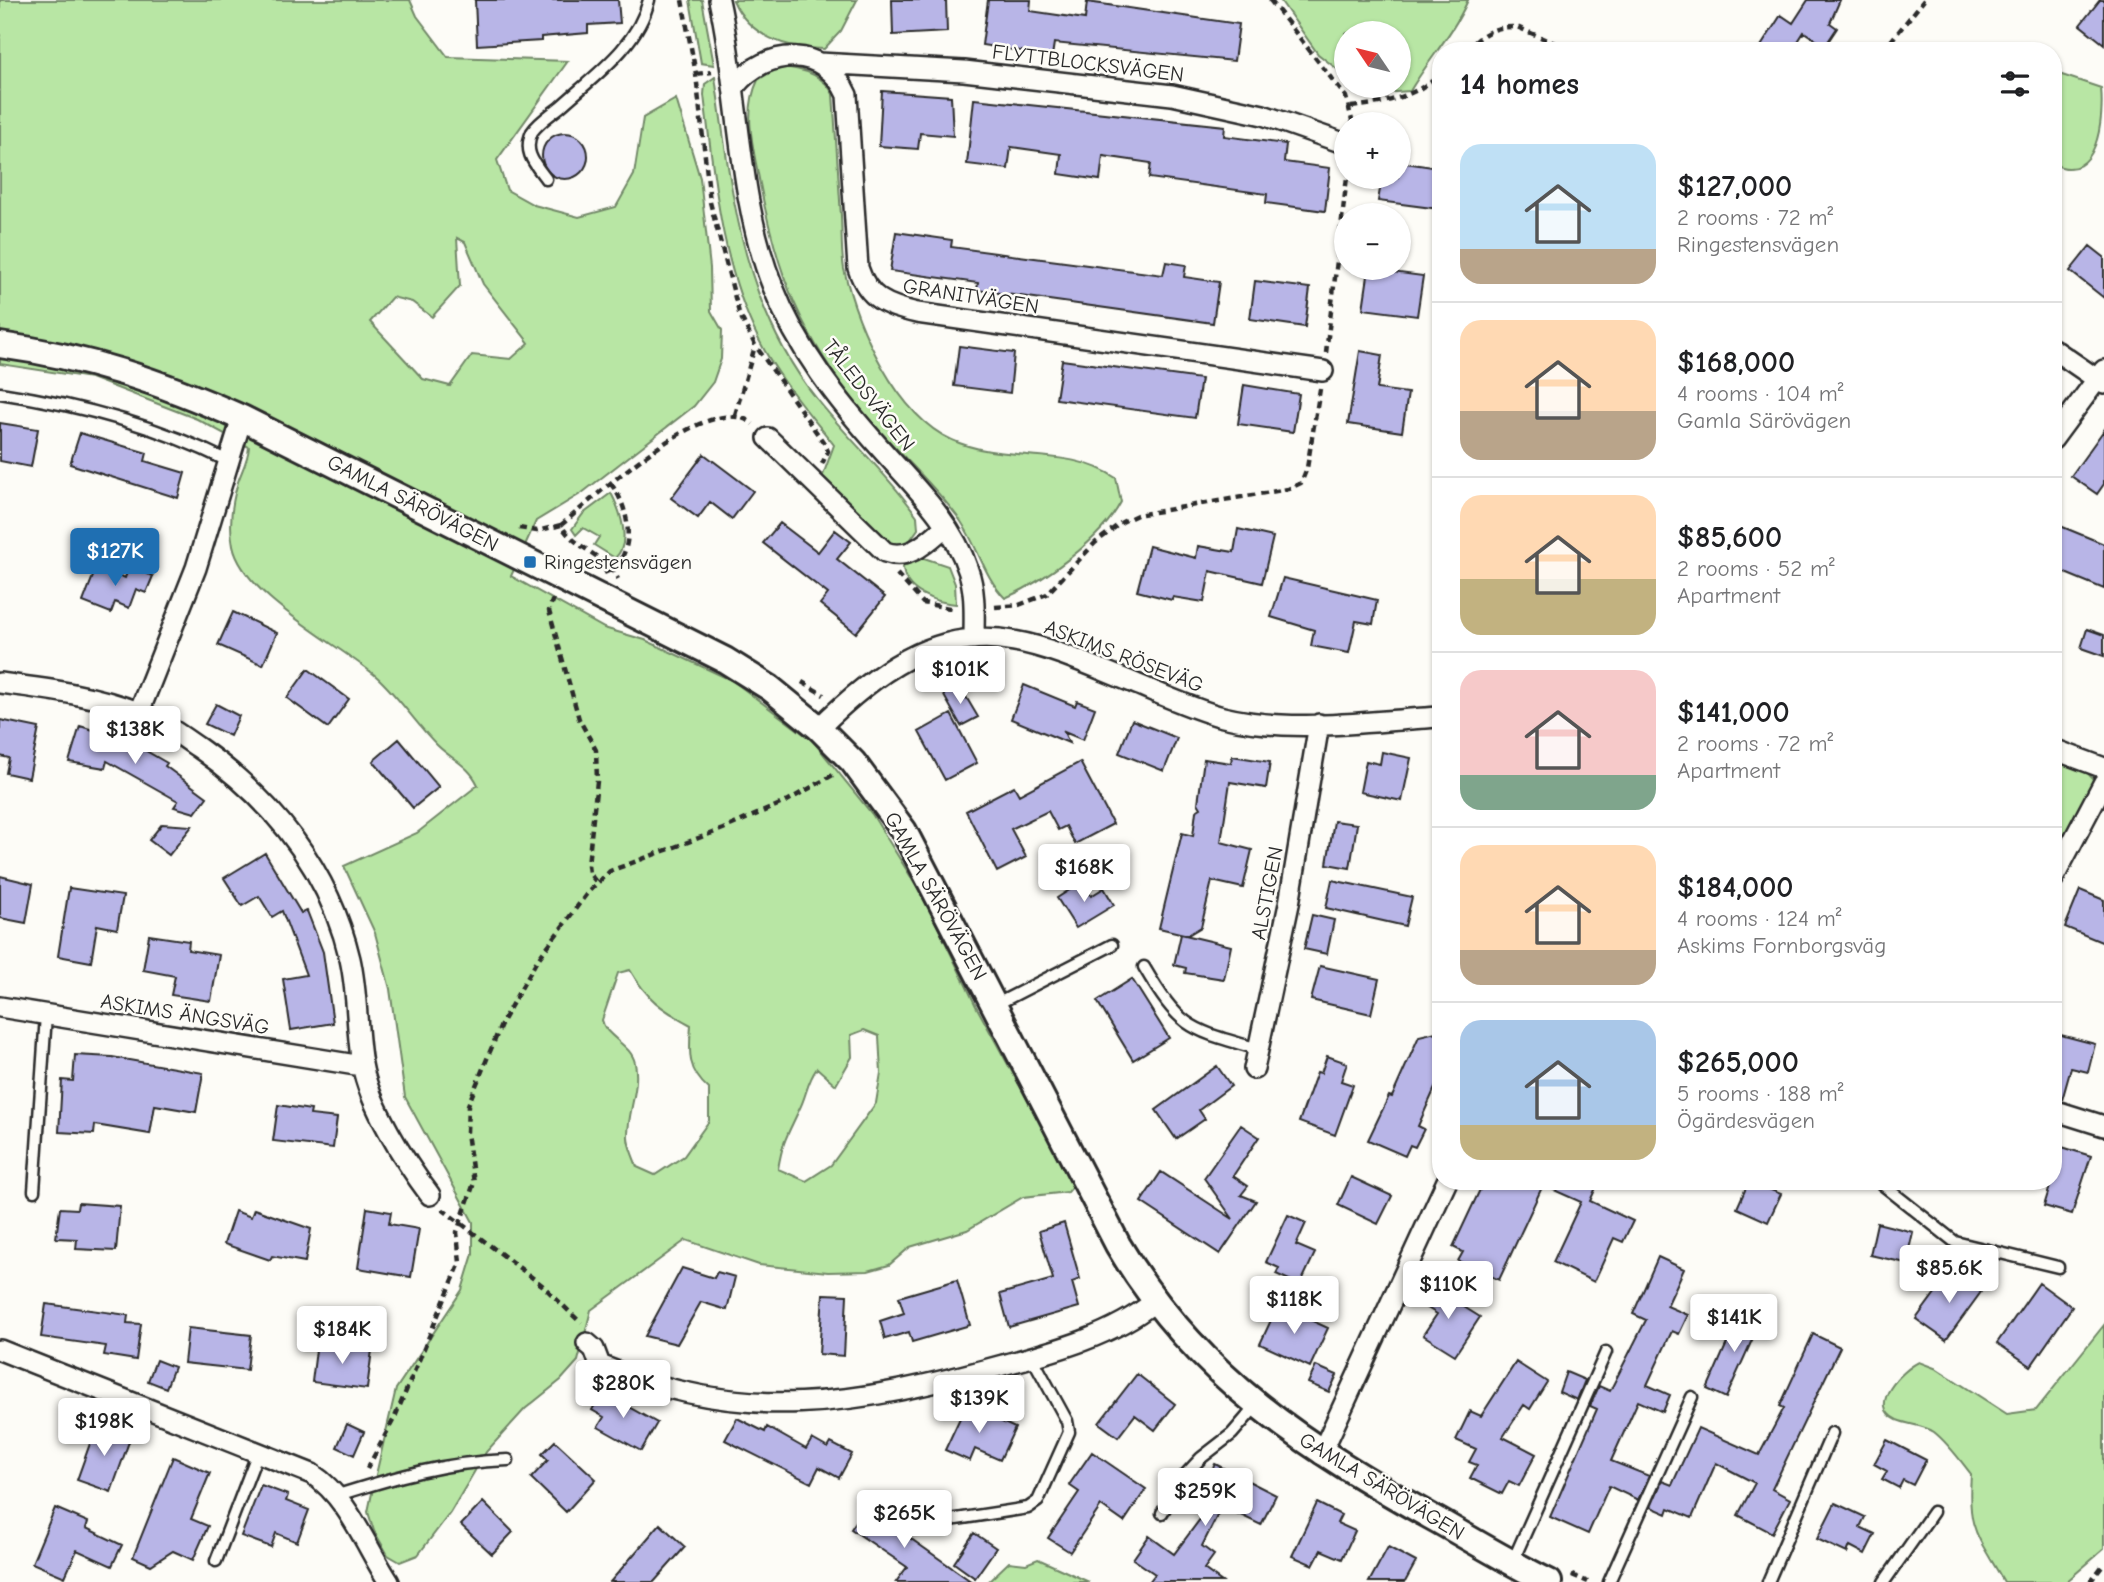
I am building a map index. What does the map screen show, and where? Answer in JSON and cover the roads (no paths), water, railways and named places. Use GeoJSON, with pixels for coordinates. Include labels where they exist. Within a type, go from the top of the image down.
{"type":"FeatureCollection","features":[{"type":"Feature","properties":{"kind":"street","name":"TÅLEDSVÄGEN"},"geometry":{"type":"LineString","coordinates":[[719,0],[735,86],[753,212],[769,276],[784,313],[807,354],[841,403],[946,526],[968,570],[974,609],[974,639]]}},
{"type":"Feature","properties":{"kind":"street"},"geometry":{"type":"LineString","coordinates":[[735,86],[752,68],[767,59],[802,57],[818,63]]}},
{"type":"Feature","properties":{"kind":"street","name":"FLYTTBLOCKSVÄGEN"},"geometry":{"type":"LineString","coordinates":[[818,63],[964,71],[1172,95],[1263,115],[1334,140]]}},
{"type":"Feature","properties":{"kind":"street","name":"GRANITVÄGEN"},"geometry":{"type":"LineString","coordinates":[[818,63],[834,74],[847,95],[858,268],[863,285],[881,302],[917,313],[1323,371]]}},
{"type":"Feature","properties":{"kind":"street","name":"GAMLA SÄRÖVÄGEN"},"geometry":{"type":"LineString","coordinates":[[0,345],[58,353],[110,366],[168,385],[242,418],[611,601],[760,681],[797,707],[853,762],[904,831],[1083,1180],[1118,1245],[1154,1302],[1190,1343],[1257,1405],[1321,1454],[1512,1563],[1559,1578]]}},
{"type":"Feature","properties":{"kind":"street"},"geometry":{"type":"LineString","coordinates":[[2062,354],[2101,378],[2062,428]]}},
{"type":"Feature","properties":{"kind":"street"},"geometry":{"type":"LineString","coordinates":[[139,712],[196,568],[242,418]]}},
{"type":"Feature","properties":{"kind":"street"},"geometry":{"type":"LineString","coordinates":[[768,438],[836,503],[875,545],[896,556],[909,554],[946,526]]}},
{"type":"Feature","properties":{"kind":"street","name":"ASKIMS RÖSEVÄG"},"geometry":{"type":"LineString","coordinates":[[819,728],[866,683],[891,667],[933,646],[974,639],[1024,643],[1224,717],[1259,723],[1319,724],[1432,717]]}},
{"type":"Feature","properties":{"kind":"street"},"geometry":{"type":"LineString","coordinates":[[0,683],[69,694],[139,712],[177,733],[246,785],[288,829],[317,872],[342,930],[358,998],[362,1066],[401,1158],[430,1195]]}},
{"type":"Feature","properties":{"kind":"street","name":"ALSTIGEN"},"geometry":{"type":"LineString","coordinates":[[1254,1069],[1289,904],[1319,724]]}},
{"type":"Feature","properties":{"kind":"street"},"geometry":{"type":"LineString","coordinates":[[2062,752],[2104,768]]}},
{"type":"Feature","properties":{"kind":"street"},"geometry":{"type":"LineString","coordinates":[[2062,862],[2104,782]]}},
{"type":"Feature","properties":{"kind":"street","name":"ASKIMS ÄNGSVÄG"},"geometry":{"type":"LineString","coordinates":[[0,1007],[362,1066]]}},
{"type":"Feature","properties":{"kind":"street"},"geometry":{"type":"LineString","coordinates":[[2062,1113],[2104,1126]]}},
{"type":"Feature","properties":{"kind":"street"},"geometry":{"type":"LineString","coordinates":[[1321,1454],[1443,1190]]}},
{"type":"Feature","properties":{"kind":"street"},"geometry":{"type":"LineString","coordinates":[[587,1343],[594,1349],[600,1365],[673,1392],[702,1398],[776,1404],[863,1398],[1031,1357],[1096,1335],[1138,1315],[1154,1302]]}},
{"type":"Feature","properties":{"kind":"street"},"geometry":{"type":"LineString","coordinates":[[0,1350],[312,1474],[335,1496],[389,1582]]}},
{"type":"Feature","properties":{"kind":"lane"},"geometry":{"type":"LineString","coordinates":[[546,178],[529,155],[531,132],[601,70],[634,35],[641,26],[649,0]]}},
{"type":"Feature","properties":{"kind":"lane"},"geometry":{"type":"LineString","coordinates":[[0,393],[52,402],[135,423],[169,434],[228,461]]}},
{"type":"Feature","properties":{"kind":"lane"},"geometry":{"type":"LineString","coordinates":[[995,1005],[1112,945]]}},
{"type":"Feature","properties":{"kind":"lane"},"geometry":{"type":"LineString","coordinates":[[1144,967],[1175,1015],[1206,1034],[1258,1049]]}},
{"type":"Feature","properties":{"kind":"lane"},"geometry":{"type":"LineString","coordinates":[[34,1191],[46,1015]]}},
{"type":"Feature","properties":{"kind":"lane"},"geometry":{"type":"LineString","coordinates":[[1889,1190],[1955,1242],[2058,1267]]}},
{"type":"Feature","properties":{"kind":"lane"},"geometry":{"type":"LineString","coordinates":[[1512,1563],[1606,1352]]}},
{"type":"Feature","properties":{"kind":"lane"},"geometry":{"type":"LineString","coordinates":[[937,1522],[1028,1508],[1038,1501],[1069,1432],[1067,1421],[1031,1357]]}},
{"type":"Feature","properties":{"kind":"lane"},"geometry":{"type":"LineString","coordinates":[[1609,1582],[1692,1397]]}},
{"type":"Feature","properties":{"kind":"lane"},"geometry":{"type":"LineString","coordinates":[[1163,1513],[1186,1474],[1201,1458],[1232,1434],[1257,1405]]}},
{"type":"Feature","properties":{"kind":"lane"},"geometry":{"type":"LineString","coordinates":[[1768,1582],[1832,1433]]}},
{"type":"Feature","properties":{"kind":"lane"},"geometry":{"type":"LineString","coordinates":[[216,1561],[258,1452]]}},
{"type":"Feature","properties":{"kind":"lane"},"geometry":{"type":"LineString","coordinates":[[335,1496],[397,1475],[439,1466],[508,1460]]}},
{"type":"Feature","properties":{"kind":"lane"},"geometry":{"type":"LineString","coordinates":[[1884,1582],[1933,1512]]}},
{"type":"Feature","properties":{"kind":"place","name":"Ringestensvägen"},"geometry":{"type":"Point","coordinates":[530,562]}}]}
